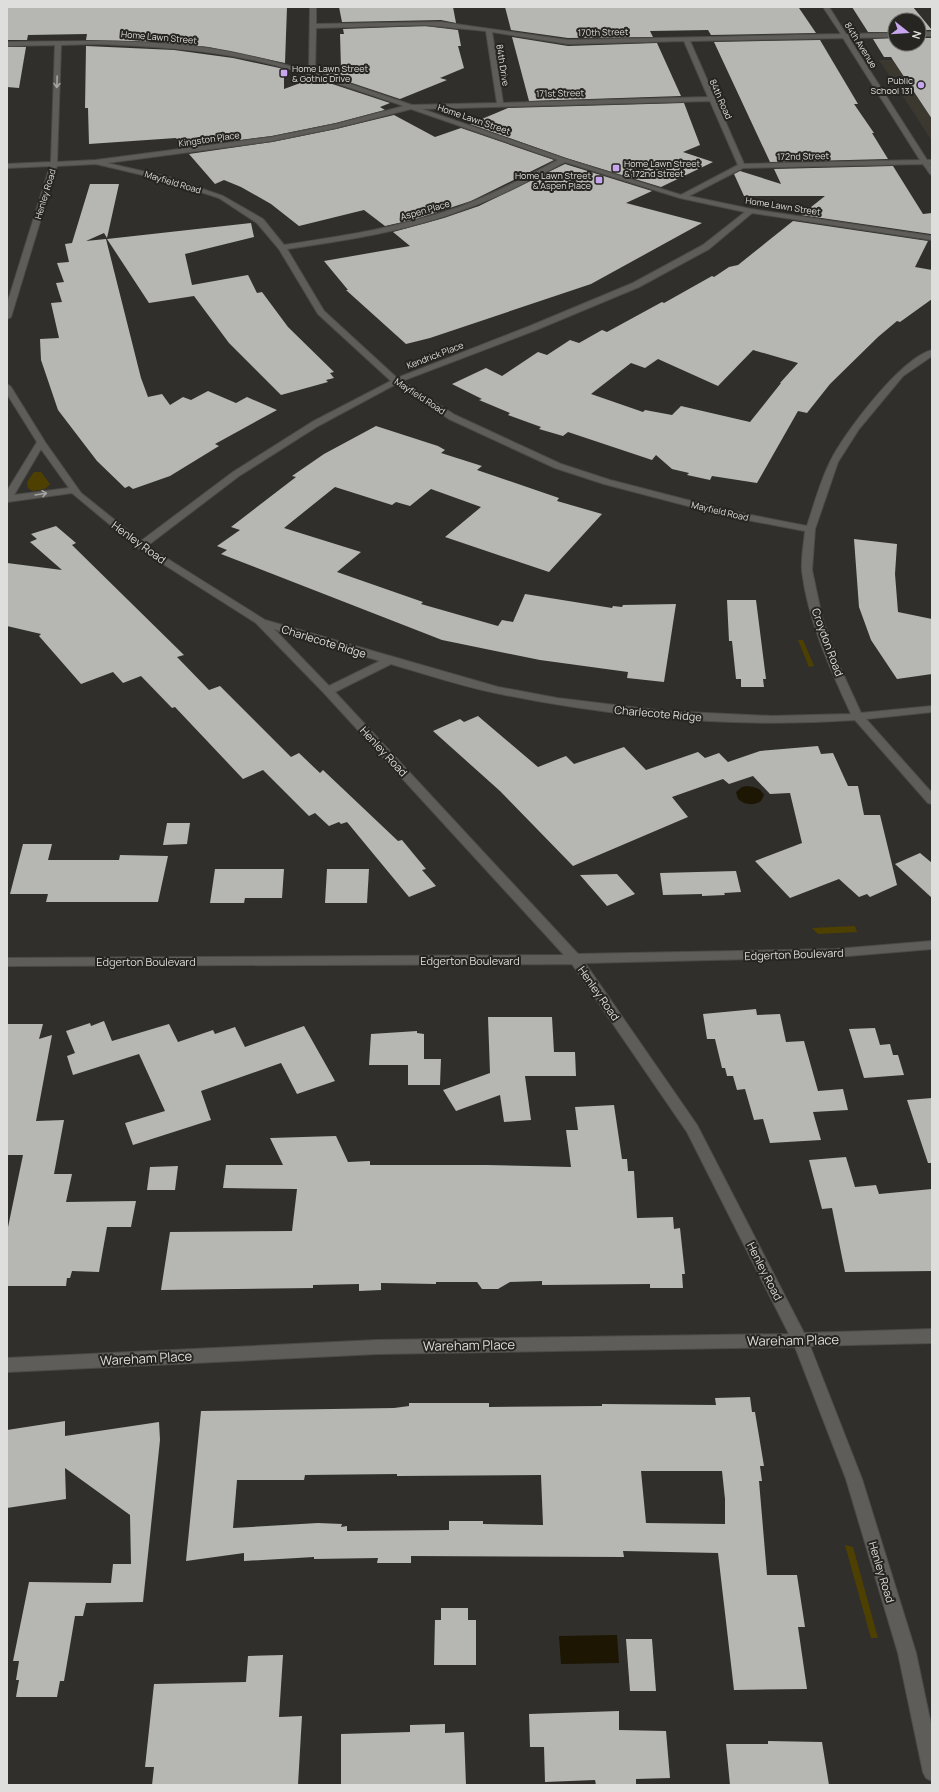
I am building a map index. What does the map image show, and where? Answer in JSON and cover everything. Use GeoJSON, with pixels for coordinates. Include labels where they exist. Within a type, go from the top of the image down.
{"type":"FeatureCollection","features":[{"type":"Feature","properties":{"kind":"street"},"geometry":{"type":"LineString","coordinates":[[312,74],[313,7]]}},
{"type":"Feature","properties":{"kind":"street","name":"84th Avenue"},"geometry":{"type":"LineString","coordinates":[[826,7],[928,162],[932,173]]}},
{"type":"Feature","properties":{"kind":"street","name":"170th Street"},"geometry":{"type":"LineString","coordinates":[[313,26],[440,24],[568,42],[887,35]]}},
{"type":"Feature","properties":{"kind":"street","name":"84th Drive"},"geometry":{"type":"LineString","coordinates":[[489,30],[500,104]]}},
{"type":"Feature","properties":{"kind":"street","name":"84th Road"},"geometry":{"type":"LineString","coordinates":[[686,39],[742,166]]}},
{"type":"Feature","properties":{"kind":"street","name":"Henley Road"},"geometry":{"type":"LineString","coordinates":[[7,317],[54,163],[58,43]]}},
{"type":"Feature","properties":{"kind":"street","name":"Home Lawn Street"},"geometry":{"type":"LineString","coordinates":[[7,44],[124,43],[186,48],[253,58],[312,74],[564,160],[682,197],[751,211],[932,238]]}},
{"type":"Feature","properties":{"kind":"street","name":"171st Street"},"geometry":{"type":"LineString","coordinates":[[409,106],[711,98]]}},
{"type":"Feature","properties":{"kind":"street","name":"Kingston Place"},"geometry":{"type":"LineString","coordinates":[[7,166],[96,162],[272,140],[336,126],[409,106]]}},
{"type":"Feature","properties":{"kind":"street","name":"Aspen Place"},"geometry":{"type":"LineString","coordinates":[[282,248],[374,234],[449,213],[504,190],[564,160]]}},
{"type":"Feature","properties":{"kind":"street","name":"Mayfield Road"},"geometry":{"type":"LineString","coordinates":[[96,162],[166,178],[221,197],[260,221],[282,248],[321,312],[396,381],[452,417],[558,466],[607,482],[729,514],[810,529]]}},
{"type":"Feature","properties":{"kind":"street","name":"172nd Street"},"geometry":{"type":"LineString","coordinates":[[682,197],[742,166],[928,162]]}},
{"type":"Feature","properties":{"kind":"street","name":"Kendrick Place"},"geometry":{"type":"LineString","coordinates":[[141,546],[236,474],[315,424],[396,381],[533,328],[636,285],[706,247],[751,211]]}},
{"type":"Feature","properties":{"kind":"street","name":"Croydon Road"},"geometry":{"type":"LineString","coordinates":[[932,352],[900,374],[855,428],[834,462],[810,529],[807,570],[817,617],[833,663],[858,716],[932,800]]}},
{"type":"Feature","properties":{"kind":"street","name":"Henley Road"},"geometry":{"type":"LineString","coordinates":[[7,387],[41,442],[78,495],[141,546],[260,621],[328,691],[575,959],[692,1128],[800,1340],[854,1479],[907,1653],[932,1772]]}},
{"type":"Feature","properties":{"kind":"street"},"geometry":{"type":"LineString","coordinates":[[7,499],[41,442]]}},
{"type":"Feature","properties":{"kind":"street"},"geometry":{"type":"LineString","coordinates":[[7,499],[74,490]]}},
{"type":"Feature","properties":{"kind":"street","name":"Charlecote Ridge"},"geometry":{"type":"LineString","coordinates":[[260,621],[389,661],[505,692],[636,713],[752,719],[858,716],[932,709]]}},
{"type":"Feature","properties":{"kind":"street","name":"Charlecote Ridge"},"geometry":{"type":"LineString","coordinates":[[328,691],[389,661]]}},
{"type":"Feature","properties":{"kind":"street","name":"Edgerton Boulevard"},"geometry":{"type":"LineString","coordinates":[[7,962],[575,959],[836,953],[932,945]]}},
{"type":"Feature","properties":{"kind":"street","name":"Wareham Place"},"geometry":{"type":"LineString","coordinates":[[7,1365],[377,1347],[800,1340],[932,1336]]}},
{"type":"Feature","properties":{"kind":"shaded area"},"geometry":{"type":"Polygon","coordinates":[[[932,59],[932,141],[879,60],[932,59]]]}},
{"type":"Feature","properties":{"kind":"shaded area"},"geometry":{"type":"Polygon","coordinates":[[[34,472],[41,472],[50,484],[45,489],[32,491],[28,488],[27,482],[34,472]]]}},
{"type":"Feature","properties":{"kind":"shaded area"},"geometry":{"type":"Polygon","coordinates":[[[798,640],[803,640],[814,666],[809,667],[798,640]]]}},
{"type":"Feature","properties":{"kind":"shaded area"},"geometry":{"type":"Polygon","coordinates":[[[742,787],[755,787],[761,791],[764,795],[761,801],[755,804],[749,804],[743,803],[738,799],[736,792],[742,787]]]}},
{"type":"Feature","properties":{"kind":"shaded area"},"geometry":{"type":"Polygon","coordinates":[[[855,926],[857,932],[818,934],[812,928],[855,926]]]}},
{"type":"Feature","properties":{"kind":"shaded area"},"geometry":{"type":"Polygon","coordinates":[[[845,1545],[853,1547],[878,1638],[871,1638],[845,1545]]]}},
{"type":"Feature","properties":{"kind":"shaded area"},"geometry":{"type":"Polygon","coordinates":[[[617,1635],[619,1663],[561,1664],[559,1636],[617,1635]]]}},
{"type":"Feature","properties":{"kind":"building"},"geometry":{"type":"Polygon","coordinates":[[[287,7],[285,63],[208,47],[158,42],[86,40],[87,34],[28,35],[27,40],[7,40],[7,8],[287,7]]]}},
{"type":"Feature","properties":{"kind":"building"},"geometry":{"type":"Polygon","coordinates":[[[339,7],[453,7],[456,23],[441,20],[342,22],[339,7]]]}},
{"type":"Feature","properties":{"kind":"building"},"geometry":{"type":"Polygon","coordinates":[[[505,7],[799,8],[816,33],[711,35],[708,30],[650,31],[653,37],[568,38],[511,30],[505,7]]]}},
{"type":"Feature","properties":{"kind":"building"},"geometry":{"type":"Polygon","coordinates":[[[852,7],[913,7],[917,12],[887,12],[887,32],[868,32],[852,7]]]}},
{"type":"Feature","properties":{"kind":"building"},"geometry":{"type":"Polygon","coordinates":[[[927,24],[932,30],[927,30],[927,24]]]}},
{"type":"Feature","properties":{"kind":"building"},"geometry":{"type":"Polygon","coordinates":[[[425,26],[458,30],[461,46],[458,46],[464,68],[440,78],[447,80],[400,99],[325,74],[341,68],[340,34],[344,34],[343,29],[425,26]]]}},
{"type":"Feature","properties":{"kind":"building"},"geometry":{"type":"Polygon","coordinates":[[[512,37],[568,46],[657,43],[681,96],[529,101],[512,37]]]}},
{"type":"Feature","properties":{"kind":"building","name":"Public School 131"},"geometry":{"type":"Polygon","coordinates":[[[887,38],[887,52],[927,52],[927,38],[932,38],[932,119],[891,57],[884,57],[873,39],[887,38]]]}},
{"type":"Feature","properties":{"kind":"building"},"geometry":{"type":"Polygon","coordinates":[[[820,40],[858,104],[854,104],[874,133],[872,133],[888,159],[770,162],[714,42],[820,40]]]}},
{"type":"Feature","properties":{"kind":"building"},"geometry":{"type":"Polygon","coordinates":[[[86,46],[174,50],[233,58],[284,69],[284,89],[314,78],[390,103],[380,107],[385,110],[336,123],[272,136],[184,147],[176,138],[89,144],[88,108],[85,108],[86,46]]]}},
{"type":"Feature","properties":{"kind":"building"},"geometry":{"type":"Polygon","coordinates":[[[7,47],[26,47],[19,88],[7,87],[7,47]]]}},
{"type":"Feature","properties":{"kind":"building"},"geometry":{"type":"Polygon","coordinates":[[[684,103],[700,145],[683,152],[713,162],[661,187],[566,158],[470,124],[508,108],[684,103]]]}},
{"type":"Feature","properties":{"kind":"building"},"geometry":{"type":"Polygon","coordinates":[[[394,115],[435,137],[461,128],[554,160],[471,201],[416,219],[385,226],[364,210],[299,226],[271,204],[241,187],[224,180],[215,184],[189,154],[272,142],[394,115]]]}},
{"type":"Feature","properties":{"kind":"building"},"geometry":{"type":"Polygon","coordinates":[[[565,164],[652,191],[626,203],[702,223],[591,284],[430,338],[406,344],[346,290],[348,290],[324,261],[410,246],[393,232],[444,218],[479,206],[565,164]]]}},
{"type":"Feature","properties":{"kind":"building"},"geometry":{"type":"Polygon","coordinates":[[[893,166],[923,214],[932,213],[931,234],[801,215],[825,196],[744,196],[734,174],[740,171],[781,184],[774,169],[893,166]]]}},
{"type":"Feature","properties":{"kind":"building"},"geometry":{"type":"Polygon","coordinates":[[[90,184],[119,184],[107,238],[104,233],[86,241],[106,239],[141,378],[148,397],[162,394],[170,405],[183,397],[191,400],[208,391],[236,403],[247,397],[277,410],[215,444],[219,446],[170,476],[133,489],[129,486],[125,488],[97,461],[58,410],[41,360],[40,339],[59,338],[51,303],[62,302],[56,283],[64,282],[57,263],[69,262],[65,244],[72,243],[90,184]]]}},
{"type":"Feature","properties":{"kind":"building"},"geometry":{"type":"Polygon","coordinates":[[[793,221],[928,241],[915,267],[932,270],[932,299],[900,322],[897,321],[878,337],[830,384],[807,413],[798,411],[757,483],[712,476],[710,480],[687,475],[689,473],[672,469],[656,455],[652,460],[568,432],[563,436],[539,429],[541,427],[508,415],[510,413],[479,400],[482,399],[452,384],[486,368],[502,376],[538,352],[547,355],[570,340],[579,343],[602,330],[607,332],[662,302],[664,303],[712,276],[714,277],[729,267],[738,265],[793,221]],[[753,350],[718,386],[658,359],[645,368],[631,363],[591,394],[643,412],[645,410],[672,415],[681,406],[750,422],[780,383],[798,363],[753,350]]]}},
{"type":"Feature","properties":{"kind":"building"},"geometry":{"type":"Polygon","coordinates":[[[251,223],[254,237],[185,254],[192,285],[248,275],[257,293],[262,292],[288,327],[334,372],[330,373],[334,378],[326,380],[328,382],[281,395],[229,343],[194,296],[149,303],[107,239],[251,223]]]}},
{"type":"Feature","properties":{"kind":"building"},"geometry":{"type":"Polygon","coordinates":[[[376,426],[438,446],[445,450],[441,453],[482,466],[477,470],[559,498],[557,501],[602,514],[549,572],[445,537],[481,507],[431,489],[410,506],[396,502],[392,505],[335,487],[284,528],[361,552],[337,572],[423,602],[421,604],[498,626],[502,620],[513,622],[525,594],[612,608],[613,606],[622,607],[623,605],[676,604],[664,682],[627,678],[628,672],[540,660],[442,640],[221,554],[227,550],[217,546],[240,530],[231,527],[296,477],[292,476],[324,454],[376,426]]]}},
{"type":"Feature","properties":{"kind":"building"},"geometry":{"type":"Polygon","coordinates":[[[56,526],[76,543],[72,545],[184,655],[177,657],[209,690],[220,686],[291,757],[299,753],[320,773],[323,770],[398,841],[402,840],[426,869],[422,870],[436,886],[409,897],[347,822],[341,824],[339,822],[329,826],[315,813],[309,816],[263,770],[243,779],[175,707],[172,708],[141,676],[123,683],[113,672],[81,684],[39,636],[41,634],[7,626],[7,563],[62,570],[30,542],[37,539],[31,534],[56,526]]]}},
{"type":"Feature","properties":{"kind":"building"},"geometry":{"type":"Polygon","coordinates":[[[854,539],[897,544],[895,574],[898,612],[932,619],[932,674],[897,679],[871,640],[859,607],[854,539]]]}},
{"type":"Feature","properties":{"kind":"building"},"geometry":{"type":"Polygon","coordinates":[[[727,600],[756,600],[766,679],[763,679],[764,687],[741,687],[741,679],[736,679],[732,641],[729,641],[727,600]]]}},
{"type":"Feature","properties":{"kind":"building"},"geometry":{"type":"Polygon","coordinates":[[[478,716],[538,767],[566,756],[574,764],[624,747],[646,770],[698,752],[705,758],[719,753],[728,762],[760,751],[818,746],[821,754],[833,753],[848,786],[858,786],[864,815],[880,815],[897,885],[870,897],[867,894],[859,897],[839,879],[790,898],[755,861],[802,843],[790,793],[770,794],[753,776],[729,784],[723,779],[672,797],[688,817],[573,866],[500,791],[433,731],[460,719],[464,722],[478,716]]]}},
{"type":"Feature","properties":{"kind":"building"},"geometry":{"type":"Polygon","coordinates":[[[167,823],[190,823],[187,844],[163,845],[167,823]]]}},
{"type":"Feature","properties":{"kind":"building"},"geometry":{"type":"Polygon","coordinates":[[[23,844],[52,844],[48,860],[119,860],[120,855],[168,856],[158,902],[46,902],[48,894],[10,894],[23,844]]]}},
{"type":"Feature","properties":{"kind":"building"},"geometry":{"type":"Polygon","coordinates":[[[920,853],[932,863],[932,898],[895,864],[920,853]]]}},
{"type":"Feature","properties":{"kind":"building"},"geometry":{"type":"Polygon","coordinates":[[[215,869],[284,869],[282,898],[245,898],[244,903],[210,903],[215,869]]]}},
{"type":"Feature","properties":{"kind":"building"},"geometry":{"type":"Polygon","coordinates":[[[327,869],[369,869],[367,903],[325,903],[327,869]]]}},
{"type":"Feature","properties":{"kind":"building"},"geometry":{"type":"Polygon","coordinates":[[[736,871],[741,892],[724,893],[725,895],[702,896],[702,894],[663,895],[660,873],[736,871]]]}},
{"type":"Feature","properties":{"kind":"building"},"geometry":{"type":"Polygon","coordinates":[[[617,874],[635,894],[607,906],[580,875],[617,874]]]}},
{"type":"Feature","properties":{"kind":"building"},"geometry":{"type":"Polygon","coordinates":[[[756,1009],[757,1015],[780,1014],[786,1042],[804,1041],[818,1091],[843,1089],[848,1110],[813,1112],[821,1140],[770,1143],[763,1119],[754,1120],[745,1089],[737,1090],[733,1076],[727,1076],[725,1068],[722,1068],[715,1039],[707,1039],[703,1014],[756,1009]]]}},
{"type":"Feature","properties":{"kind":"building"},"geometry":{"type":"Polygon","coordinates":[[[488,1017],[552,1017],[554,1052],[575,1052],[576,1076],[525,1076],[531,1120],[504,1122],[500,1095],[456,1111],[443,1090],[490,1073],[488,1017]]]}},
{"type":"Feature","properties":{"kind":"building"},"geometry":{"type":"Polygon","coordinates":[[[104,1021],[112,1041],[169,1024],[178,1042],[213,1030],[215,1034],[235,1027],[245,1047],[304,1026],[335,1081],[297,1094],[281,1063],[201,1091],[211,1120],[133,1145],[125,1123],[165,1111],[139,1054],[73,1075],[67,1056],[75,1053],[66,1031],[90,1023],[91,1026],[104,1021]]]}},
{"type":"Feature","properties":{"kind":"building"},"geometry":{"type":"Polygon","coordinates":[[[7,1024],[43,1024],[39,1039],[52,1035],[36,1121],[64,1120],[54,1174],[72,1174],[66,1202],[136,1201],[131,1227],[107,1227],[99,1272],[72,1271],[70,1278],[67,1278],[66,1286],[7,1286],[7,1232],[23,1155],[7,1155],[7,1024]]]}},
{"type":"Feature","properties":{"kind":"building"},"geometry":{"type":"Polygon","coordinates":[[[875,1028],[880,1045],[890,1044],[893,1055],[898,1055],[904,1075],[864,1078],[849,1029],[875,1028]]]}},
{"type":"Feature","properties":{"kind":"building"},"geometry":{"type":"Polygon","coordinates":[[[417,1031],[417,1033],[424,1034],[424,1059],[441,1059],[440,1085],[408,1085],[408,1065],[369,1065],[371,1034],[417,1031]]]}},
{"type":"Feature","properties":{"kind":"building"},"geometry":{"type":"Polygon","coordinates":[[[932,1098],[932,1163],[928,1163],[907,1100],[932,1098]]]}},
{"type":"Feature","properties":{"kind":"building"},"geometry":{"type":"Polygon","coordinates":[[[614,1105],[622,1159],[627,1159],[628,1171],[634,1171],[637,1218],[673,1217],[674,1229],[680,1228],[685,1274],[682,1274],[683,1288],[650,1288],[650,1284],[542,1285],[542,1281],[510,1282],[498,1289],[482,1289],[477,1282],[436,1282],[436,1284],[381,1283],[381,1290],[359,1291],[359,1284],[313,1285],[313,1288],[161,1290],[170,1232],[292,1231],[297,1189],[223,1188],[226,1165],[283,1165],[270,1138],[336,1136],[348,1162],[370,1161],[370,1165],[571,1167],[566,1130],[578,1130],[575,1107],[614,1105]]]}},
{"type":"Feature","properties":{"kind":"building"},"geometry":{"type":"Polygon","coordinates":[[[846,1157],[855,1187],[876,1185],[879,1194],[932,1189],[932,1271],[845,1272],[832,1208],[822,1209],[809,1160],[846,1157]]]}},
{"type":"Feature","properties":{"kind":"building"},"geometry":{"type":"Polygon","coordinates":[[[178,1166],[175,1190],[147,1190],[150,1167],[178,1166]]]}},
{"type":"Feature","properties":{"kind":"building"},"geometry":{"type":"Polygon","coordinates":[[[750,1397],[752,1412],[755,1412],[764,1466],[760,1466],[762,1481],[759,1481],[767,1575],[797,1575],[805,1627],[798,1627],[807,1689],[734,1690],[718,1553],[623,1551],[624,1557],[411,1556],[411,1563],[377,1563],[378,1558],[314,1559],[314,1557],[244,1561],[244,1553],[186,1561],[201,1411],[394,1408],[409,1406],[409,1403],[489,1403],[489,1407],[602,1406],[602,1404],[716,1405],[715,1398],[750,1397]],[[641,1471],[646,1523],[725,1524],[725,1499],[722,1471],[641,1471]],[[397,1474],[305,1475],[304,1480],[237,1480],[233,1528],[318,1523],[342,1524],[341,1527],[347,1526],[347,1531],[449,1530],[449,1521],[483,1521],[483,1524],[543,1525],[541,1475],[397,1476],[397,1474]]]}},
{"type":"Feature","properties":{"kind":"building"},"geometry":{"type":"Polygon","coordinates":[[[65,1421],[65,1436],[159,1422],[160,1440],[143,1602],[86,1603],[83,1616],[75,1616],[64,1681],[60,1681],[57,1697],[16,1697],[19,1680],[16,1680],[19,1661],[13,1661],[29,1582],[111,1583],[113,1564],[131,1564],[130,1515],[65,1468],[66,1499],[7,1508],[7,1430],[65,1421]]]}},
{"type":"Feature","properties":{"kind":"building"},"geometry":{"type":"Polygon","coordinates":[[[441,1608],[468,1608],[468,1620],[476,1620],[476,1665],[434,1665],[435,1620],[441,1620],[441,1608]]]}},
{"type":"Feature","properties":{"kind":"building"},"geometry":{"type":"Polygon","coordinates":[[[626,1639],[652,1639],[656,1691],[630,1691],[626,1639]]]}},
{"type":"Feature","properties":{"kind":"building"},"geometry":{"type":"Polygon","coordinates":[[[283,1655],[279,1717],[302,1716],[298,1785],[152,1785],[154,1767],[145,1767],[154,1684],[246,1682],[248,1656],[283,1655]]]}},
{"type":"Feature","properties":{"kind":"building"},"geometry":{"type":"Polygon","coordinates":[[[619,1711],[619,1730],[666,1731],[670,1778],[636,1779],[636,1785],[596,1785],[595,1780],[545,1782],[544,1747],[530,1747],[529,1714],[619,1711]]]}},
{"type":"Feature","properties":{"kind":"building"},"geometry":{"type":"Polygon","coordinates":[[[445,1724],[445,1733],[464,1732],[466,1785],[341,1785],[341,1734],[410,1732],[410,1725],[445,1724]]]}},
{"type":"Feature","properties":{"kind":"building"},"geometry":{"type":"Polygon","coordinates":[[[768,1741],[822,1742],[829,1785],[730,1785],[726,1744],[768,1744],[768,1741]]]}},
{"type":"Feature","properties":{"kind":"place","name":"Home Lawn Street & Gothic Drive"},"geometry":{"type":"Point","coordinates":[284,73]}},
{"type":"Feature","properties":{"kind":"place","name":"Public School 131"},"geometry":{"type":"Point","coordinates":[921,85]}},
{"type":"Feature","properties":{"kind":"place","name":"Home Lawn Street & 172nd Street"},"geometry":{"type":"Point","coordinates":[616,168]}},
{"type":"Feature","properties":{"kind":"place","name":"Home Lawn Street & Aspen Place"},"geometry":{"type":"Point","coordinates":[599,180]}}]}
